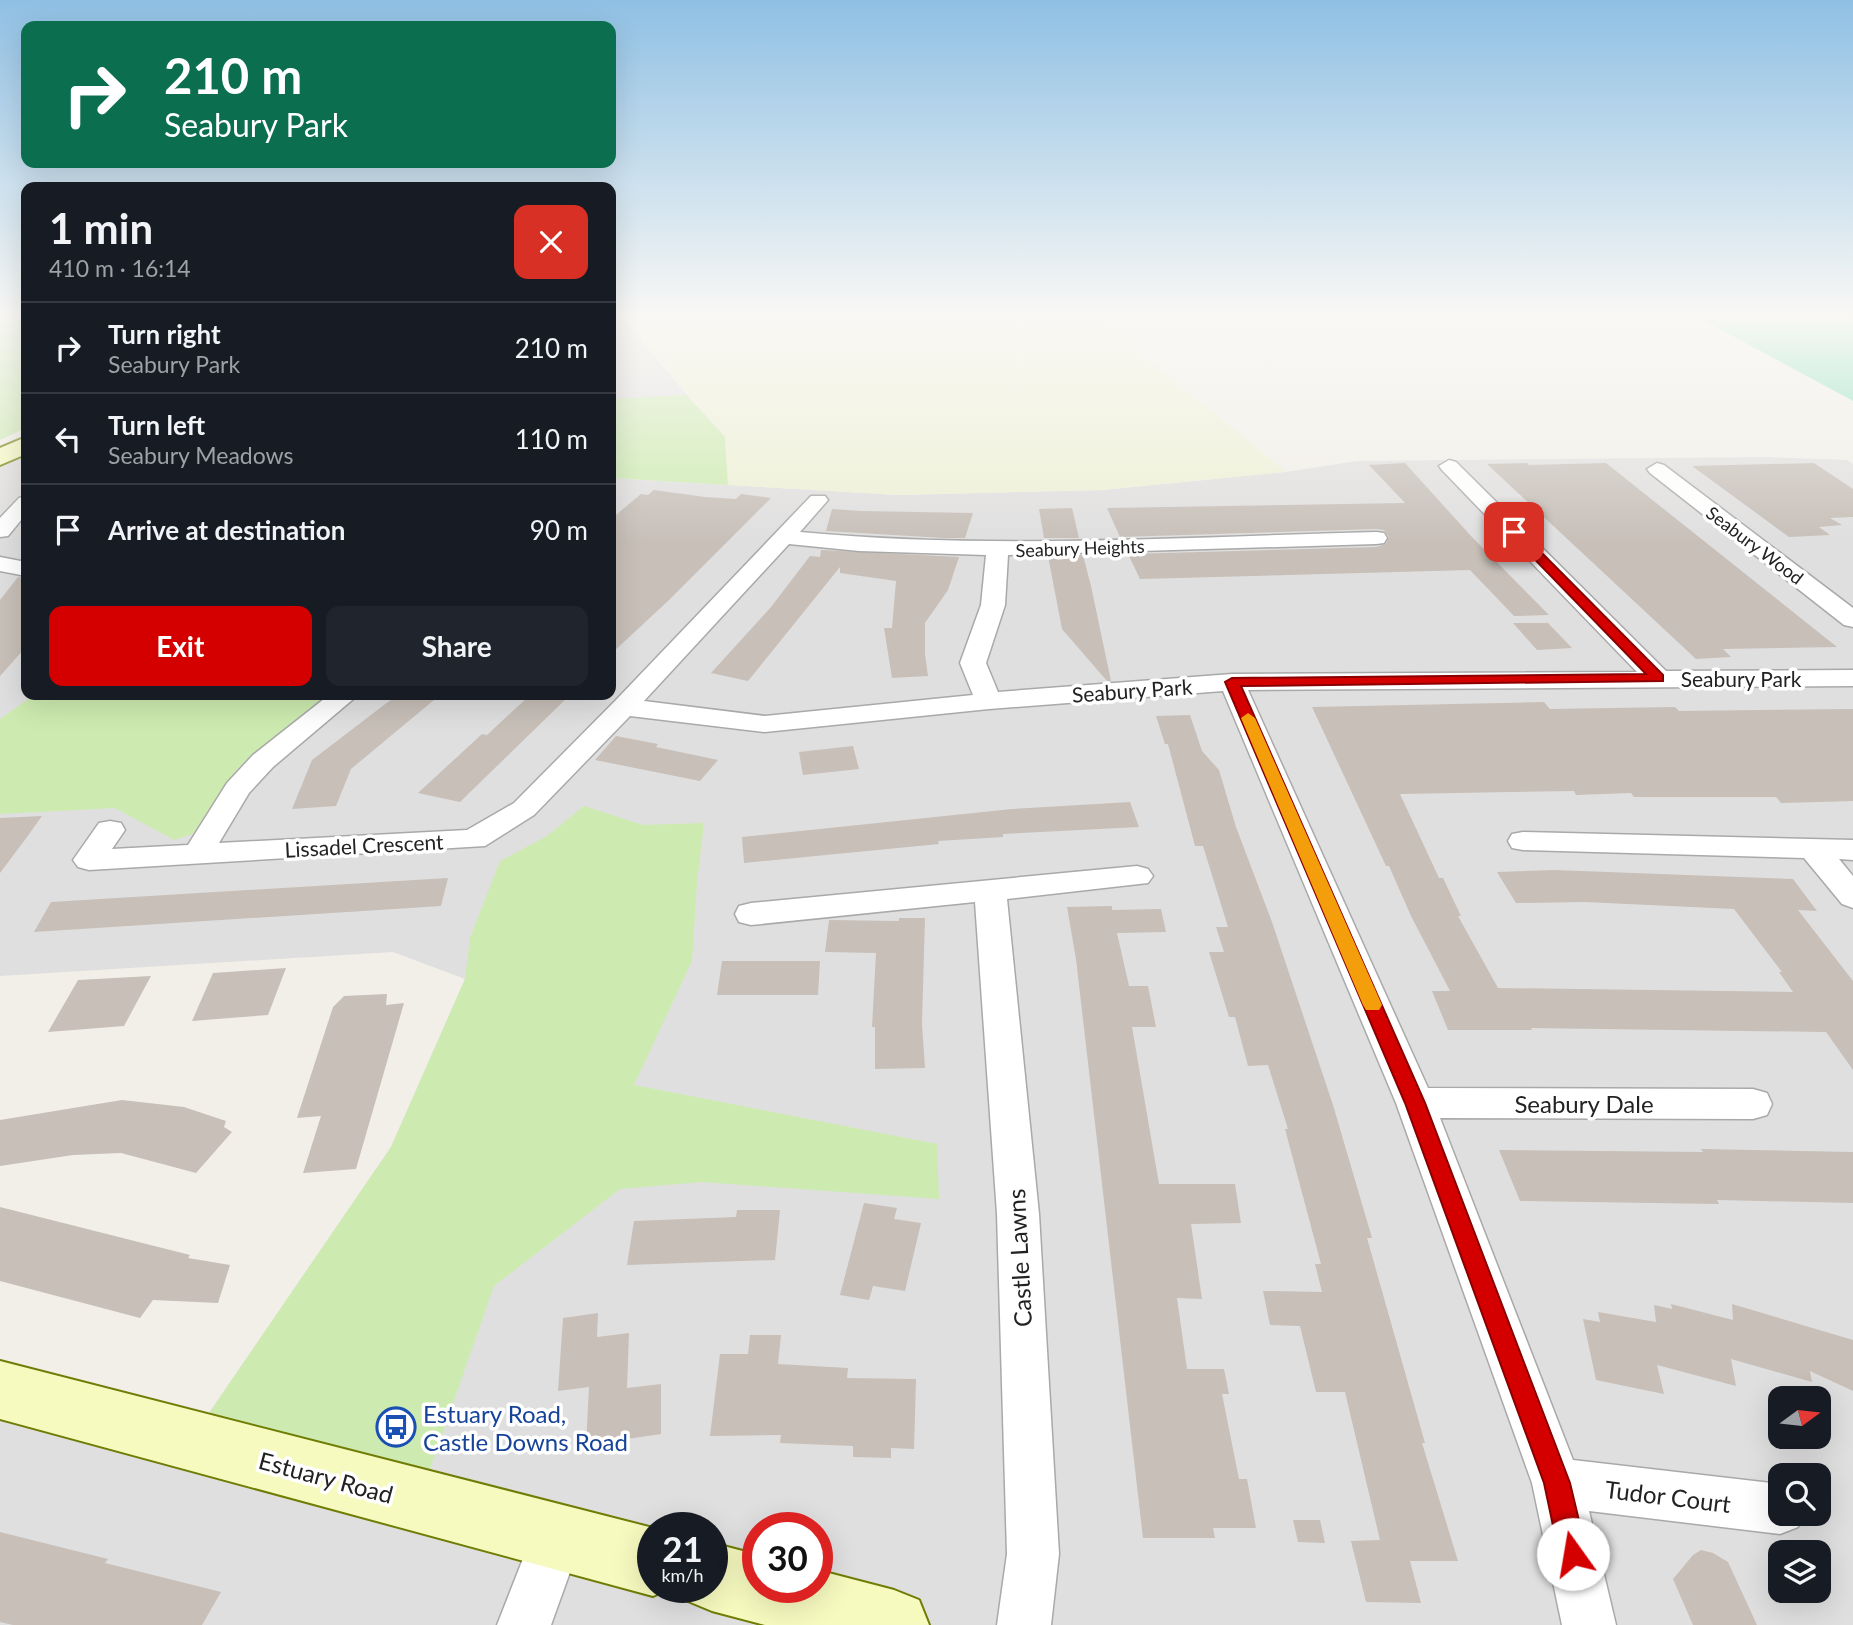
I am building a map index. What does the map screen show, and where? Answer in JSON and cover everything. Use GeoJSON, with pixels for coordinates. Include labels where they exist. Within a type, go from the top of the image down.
{"type":"FeatureCollection","features":[{"type":"Feature","properties":{"kind":"street"},"geometry":{"type":"LineString","coordinates":[[1449,466],[1658,678]]}},
{"type":"Feature","properties":{"kind":"street","name":"Seabury Wood"},"geometry":{"type":"LineString","coordinates":[[1657,469],[1853,620]]}},
{"type":"Feature","properties":{"kind":"street","name":"Lissadel Crescent"},"geometry":{"type":"LineString","coordinates":[[110,830],[89,860],[474,839],[524,809],[624,707],[818,500]]}},
{"type":"Feature","properties":{"kind":"street"},"geometry":{"type":"LineString","coordinates":[[0,531],[21,508]]}},
{"type":"Feature","properties":{"kind":"street","name":"Seabury Heights"},"geometry":{"type":"LineString","coordinates":[[785,537],[856,546],[998,551],[1376,538]]}},
{"type":"Feature","properties":{"kind":"street"},"geometry":{"type":"LineString","coordinates":[[989,701],[973,663],[993,604],[998,551]]}},
{"type":"Feature","properties":{"kind":"street","name":"Seabury Park"},"geometry":{"type":"LineString","coordinates":[[624,707],[765,724],[989,701],[1232,682],[1853,678]]}},
{"type":"Feature","properties":{"kind":"street"},"geometry":{"type":"LineString","coordinates":[[1232,682],[1415,1103],[1557,1483],[1589,1625]]}},
{"type":"Feature","properties":{"kind":"street"},"geometry":{"type":"LineString","coordinates":[[198,853],[237,789],[263,761],[339,700]]}},
{"type":"Feature","properties":{"kind":"street"},"geometry":{"type":"LineString","coordinates":[[1523,841],[1853,850]]}},
{"type":"Feature","properties":{"kind":"street"},"geometry":{"type":"LineString","coordinates":[[1814,850],[1853,897]]}},
{"type":"Feature","properties":{"kind":"street"},"geometry":{"type":"LineString","coordinates":[[751,914],[1136,876]]}},
{"type":"Feature","properties":{"kind":"street","name":"Castle Lawns"},"geometry":{"type":"LineString","coordinates":[[990,891],[1018,1228],[1033,1554],[1024,1625]]}},
{"type":"Feature","properties":{"kind":"street","name":"Seabury Dale"},"geometry":{"type":"LineString","coordinates":[[1415,1103],[1753,1104]]}},
{"type":"Feature","properties":{"kind":"street","name":"Estuary Road"},"geometry":{"type":"LineString","coordinates":[[3,1397],[637,1558]]}},
{"type":"Feature","properties":{"kind":"street","name":"Tudor Court"},"geometry":{"type":"LineString","coordinates":[[1557,1483],[1768,1508]]}},
{"type":"Feature","properties":{"kind":"street"},"geometry":{"type":"LineString","coordinates":[[524,1625],[557,1536]]}},
{"type":"Feature","properties":{"kind":"street"},"geometry":{"type":"LineString","coordinates":[[728,1581],[894,1625]]}},
{"type":"Feature","properties":{"kind":"shaded area"},"geometry":{"type":"Polygon","coordinates":[[[616,391],[684,391],[687,395],[616,399],[616,391]]]}},
{"type":"Feature","properties":{"kind":"shaded area"},"geometry":{"type":"Polygon","coordinates":[[[21,454],[21,700],[616,700],[616,478],[899,495],[1102,490],[1286,472],[1357,461],[1764,457],[1847,460],[1853,464],[1853,1625],[0,1625],[0,1380],[207,1416],[391,1147],[465,979],[393,952],[0,976],[0,466],[21,454]]]}},
{"type":"Feature","properties":{"kind":"green space"},"geometry":{"type":"Polygon","coordinates":[[[0,391],[21,391],[21,430],[0,440],[0,391]]]}},
{"type":"Feature","properties":{"kind":"green space"},"geometry":{"type":"Polygon","coordinates":[[[685,391],[1186,391],[1286,472],[1102,490],[899,495],[728,485],[725,437],[685,391]]]}},
{"type":"Feature","properties":{"kind":"green space"},"geometry":{"type":"Polygon","coordinates":[[[1834,391],[1853,391],[1853,401],[1834,391]]]}},
{"type":"Feature","properties":{"kind":"green space"},"geometry":{"type":"Polygon","coordinates":[[[687,395],[725,437],[728,485],[616,478],[616,399],[687,395]]]}},
{"type":"Feature","properties":{"kind":"green space"},"geometry":{"type":"Polygon","coordinates":[[[27,700],[324,700],[238,768],[195,833],[174,840],[115,808],[0,814],[0,719],[27,700]]]}},
{"type":"Feature","properties":{"kind":"green space"},"geometry":{"type":"Polygon","coordinates":[[[584,806],[643,825],[704,823],[692,961],[634,1085],[937,1144],[939,1199],[702,1182],[620,1189],[494,1286],[429,1472],[207,1416],[391,1147],[465,979],[470,938],[500,861],[547,836],[584,806]]]}},
{"type":"Feature","properties":{"kind":"building"},"geometry":{"type":"Polygon","coordinates":[[[1405,463],[1471,536],[1549,615],[1514,616],[1470,570],[1140,579],[1128,554],[1376,547],[1386,544],[1389,537],[1384,530],[1376,529],[1120,537],[1107,508],[1405,503],[1369,465],[1405,463]]]}},
{"type":"Feature","properties":{"kind":"building"},"geometry":{"type":"Polygon","coordinates":[[[1606,463],[1837,647],[1723,649],[1731,657],[1696,659],[1487,464],[1606,463]]]}},
{"type":"Feature","properties":{"kind":"building"},"geometry":{"type":"Polygon","coordinates":[[[1814,463],[1853,489],[1853,517],[1830,518],[1842,525],[1819,527],[1830,535],[1789,537],[1692,466],[1814,463]]]}},
{"type":"Feature","properties":{"kind":"building"},"geometry":{"type":"Polygon","coordinates":[[[654,490],[705,497],[736,499],[741,494],[771,498],[616,649],[616,515],[641,494],[648,495],[654,490]]]}},
{"type":"Feature","properties":{"kind":"building"},"geometry":{"type":"Polygon","coordinates":[[[1072,508],[1079,538],[1044,538],[1039,509],[1072,508]]]}},
{"type":"Feature","properties":{"kind":"building"},"geometry":{"type":"Polygon","coordinates":[[[832,509],[973,513],[965,538],[944,538],[826,531],[832,509]]]}},
{"type":"Feature","properties":{"kind":"building"},"geometry":{"type":"Polygon","coordinates":[[[821,550],[959,557],[948,590],[925,623],[928,676],[892,678],[884,628],[892,628],[896,581],[840,573],[840,567],[748,681],[711,673],[771,607],[810,556],[820,557],[821,550]]]}},
{"type":"Feature","properties":{"kind":"building"},"geometry":{"type":"Polygon","coordinates":[[[1083,555],[1111,681],[1107,681],[1062,629],[1048,556],[1083,555]]]}},
{"type":"Feature","properties":{"kind":"building"},"geometry":{"type":"Polygon","coordinates":[[[18,577],[21,577],[21,653],[0,676],[0,600],[18,577]]]}},
{"type":"Feature","properties":{"kind":"building"},"geometry":{"type":"Polygon","coordinates":[[[1513,623],[1548,623],[1572,648],[1537,650],[1513,623]]]}},
{"type":"Feature","properties":{"kind":"building"},"geometry":{"type":"Polygon","coordinates":[[[390,700],[434,700],[351,769],[336,806],[292,809],[312,760],[390,700]]]}},
{"type":"Feature","properties":{"kind":"building"},"geometry":{"type":"Polygon","coordinates":[[[525,700],[565,700],[460,802],[418,793],[482,734],[487,735],[525,700]]]}},
{"type":"Feature","properties":{"kind":"building"},"geometry":{"type":"Polygon","coordinates":[[[1544,702],[1550,709],[1853,709],[1853,801],[1781,803],[1776,797],[1634,797],[1631,793],[1576,795],[1574,791],[1400,794],[1439,878],[1443,878],[1461,916],[1458,916],[1498,988],[1793,992],[1779,972],[1782,972],[1734,909],[1585,902],[1516,903],[1497,872],[1554,870],[1793,879],[1817,911],[1798,910],[1853,981],[1853,1070],[1826,1032],[1531,1028],[1532,1030],[1448,1030],[1432,991],[1450,991],[1411,916],[1389,866],[1386,866],[1312,707],[1544,702]]]}},
{"type":"Feature","properties":{"kind":"building"},"geometry":{"type":"Polygon","coordinates":[[[1190,715],[1202,751],[1219,770],[1236,827],[1272,922],[1333,1105],[1372,1238],[1367,1238],[1425,1443],[1422,1443],[1458,1561],[1410,1561],[1421,1603],[1366,1602],[1351,1541],[1380,1540],[1345,1392],[1316,1392],[1300,1326],[1270,1325],[1263,1291],[1322,1292],[1315,1264],[1321,1264],[1285,1129],[1288,1129],[1268,1065],[1248,1066],[1235,1017],[1229,1017],[1209,952],[1224,952],[1216,927],[1228,927],[1203,846],[1195,846],[1168,744],[1165,744],[1156,716],[1190,715]]]}},
{"type":"Feature","properties":{"kind":"building"},"geometry":{"type":"Polygon","coordinates":[[[616,736],[718,760],[700,781],[595,760],[616,736]]]}},
{"type":"Feature","properties":{"kind":"building"},"geometry":{"type":"Polygon","coordinates":[[[853,746],[859,769],[803,775],[799,752],[853,746]]]}},
{"type":"Feature","properties":{"kind":"building"},"geometry":{"type":"Polygon","coordinates":[[[1130,802],[1139,827],[1003,834],[1003,837],[938,841],[939,844],[744,863],[742,837],[1012,809],[1130,802]]]}},
{"type":"Feature","properties":{"kind":"building"},"geometry":{"type":"Polygon","coordinates":[[[42,816],[27,837],[0,873],[0,818],[42,816]]]}},
{"type":"Feature","properties":{"kind":"building"},"geometry":{"type":"Polygon","coordinates":[[[448,878],[441,906],[34,932],[51,902],[448,878]]]}},
{"type":"Feature","properties":{"kind":"building"},"geometry":{"type":"Polygon","coordinates":[[[1112,906],[1112,910],[1161,909],[1166,932],[1117,933],[1129,986],[1148,986],[1156,1027],[1132,1027],[1159,1184],[1235,1184],[1241,1223],[1191,1224],[1202,1299],[1177,1298],[1187,1369],[1224,1369],[1229,1394],[1222,1394],[1239,1479],[1247,1479],[1256,1528],[1213,1528],[1215,1538],[1143,1538],[1076,959],[1067,907],[1112,906]]]}},
{"type":"Feature","properties":{"kind":"building"},"geometry":{"type":"Polygon","coordinates":[[[899,918],[925,918],[922,1024],[925,1068],[875,1069],[875,1027],[872,1027],[876,953],[825,952],[829,920],[899,921],[899,918]]]}},
{"type":"Feature","properties":{"kind":"building"},"geometry":{"type":"Polygon","coordinates":[[[722,961],[820,961],[818,995],[717,995],[722,961]]]}},
{"type":"Feature","properties":{"kind":"building"},"geometry":{"type":"Polygon","coordinates":[[[286,968],[268,1015],[192,1021],[213,973],[286,968]]]}},
{"type":"Feature","properties":{"kind":"building"},"geometry":{"type":"Polygon","coordinates":[[[151,976],[124,1026],[48,1032],[78,980],[151,976]]]}},
{"type":"Feature","properties":{"kind":"building"},"geometry":{"type":"Polygon","coordinates":[[[387,994],[386,1005],[404,1003],[356,1169],[303,1173],[321,1116],[297,1118],[333,1007],[344,996],[387,994]]]}},
{"type":"Feature","properties":{"kind":"building"},"geometry":{"type":"Polygon","coordinates":[[[122,1100],[184,1107],[226,1121],[224,1127],[232,1132],[196,1173],[121,1153],[73,1155],[0,1166],[0,1120],[122,1100]]]}},
{"type":"Feature","properties":{"kind":"building"},"geometry":{"type":"Polygon","coordinates":[[[1701,1149],[1853,1152],[1853,1203],[1717,1200],[1719,1204],[1520,1201],[1499,1150],[1703,1152],[1701,1149]]]}},
{"type":"Feature","properties":{"kind":"building"},"geometry":{"type":"Polygon","coordinates":[[[864,1203],[897,1208],[894,1219],[921,1223],[905,1291],[873,1286],[869,1300],[840,1295],[864,1203]]]}},
{"type":"Feature","properties":{"kind":"building"},"geometry":{"type":"Polygon","coordinates":[[[0,1207],[190,1255],[188,1258],[230,1265],[218,1303],[153,1300],[140,1318],[0,1281],[0,1207]]]}},
{"type":"Feature","properties":{"kind":"building"},"geometry":{"type":"Polygon","coordinates":[[[737,1210],[780,1210],[775,1260],[627,1265],[634,1221],[736,1217],[737,1210]]]}},
{"type":"Feature","properties":{"kind":"building"},"geometry":{"type":"Polygon","coordinates":[[[1671,1304],[1733,1320],[1732,1304],[1853,1340],[1853,1391],[1810,1371],[1812,1382],[1731,1359],[1736,1386],[1657,1365],[1664,1394],[1596,1380],[1583,1319],[1600,1322],[1598,1312],[1656,1322],[1654,1305],[1672,1309],[1671,1304]]]}},
{"type":"Feature","properties":{"kind":"building"},"geometry":{"type":"Polygon","coordinates":[[[598,1313],[597,1337],[629,1333],[627,1388],[661,1384],[661,1434],[586,1445],[589,1387],[558,1391],[563,1318],[598,1313]]]}},
{"type":"Feature","properties":{"kind":"building"},"geometry":{"type":"Polygon","coordinates":[[[750,1335],[781,1335],[778,1364],[848,1368],[847,1378],[916,1379],[914,1449],[891,1448],[891,1458],[853,1457],[853,1446],[780,1443],[781,1435],[710,1436],[720,1354],[748,1354],[750,1335]]]}},
{"type":"Feature","properties":{"kind":"building"},"geometry":{"type":"Polygon","coordinates":[[[1293,1520],[1320,1520],[1325,1543],[1298,1542],[1293,1520]]]}},
{"type":"Feature","properties":{"kind":"building"},"geometry":{"type":"Polygon","coordinates":[[[0,1532],[108,1559],[105,1563],[221,1592],[202,1625],[13,1625],[0,1622],[0,1532]]]}},
{"type":"Feature","properties":{"kind":"building"},"geometry":{"type":"Polygon","coordinates":[[[1701,1550],[1713,1553],[1728,1562],[1757,1625],[1693,1625],[1673,1579],[1693,1555],[1701,1550]]]}},
{"type":"Feature","properties":{"kind":"slow traffic"},"geometry":{"type":"LineString","coordinates":[[1248,718],[1373,1005]]}},
{"type":"Feature","properties":{"kind":"place","name":"Estuary Road, Castle Downs Road"},"geometry":{"type":"Point","coordinates":[396,1427]}},
{"type":"Feature","properties":{"kind":"route"},"geometry":{"type":"LineString","coordinates":[[1514,532],[1658,678],[1232,682],[1415,1103],[1557,1483],[1573,1554]]}}]}
